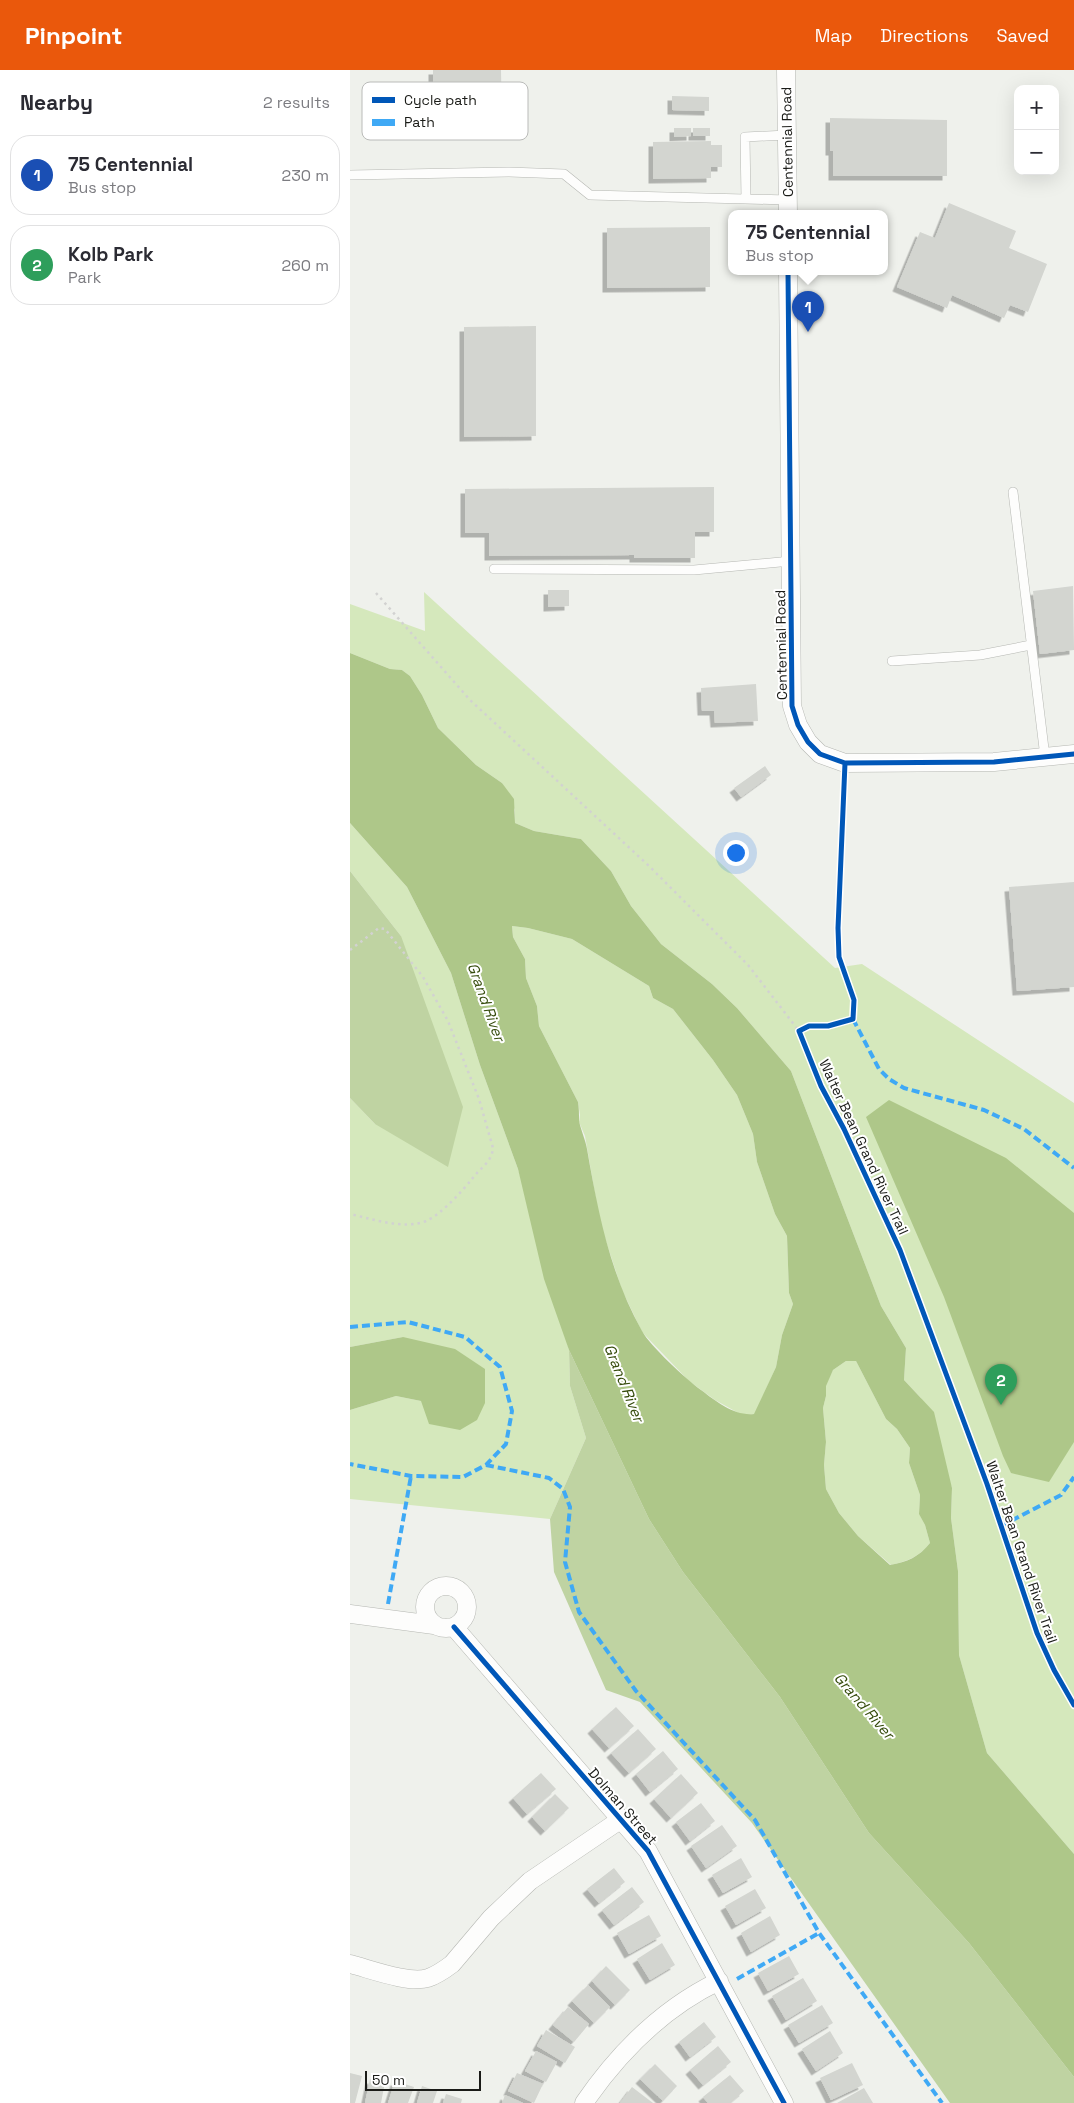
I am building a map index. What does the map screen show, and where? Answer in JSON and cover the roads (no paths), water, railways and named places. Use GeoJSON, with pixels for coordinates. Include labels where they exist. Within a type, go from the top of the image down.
{"type":"FeatureCollection","features":[{"type":"Feature","properties":{"kind":"street","name":"Centennial Road"},"geometry":{"type":"LineString","coordinates":[[786,70],[787,207]]}},
{"type":"Feature","properties":{"kind":"street","name":"Centennial Road"},"geometry":{"type":"LineString","coordinates":[[788,275],[792,706],[798,725],[808,742],[820,754],[845,763],[994,762],[1074,754]]}},
{"type":"Feature","properties":{"kind":"street"},"geometry":{"type":"LineString","coordinates":[[350,1614],[434,1625],[440,1628],[454,1627],[464,1618],[467,1604],[461,1592],[448,1586],[435,1589],[426,1600],[426,1614],[434,1625]]}},
{"type":"Feature","properties":{"kind":"street","name":"Dolman Street"},"geometry":{"type":"LineString","coordinates":[[454,1627],[648,1851],[784,2103]]}},
{"type":"Feature","properties":{"kind":"street"},"geometry":{"type":"LineString","coordinates":[[350,1964],[409,1978],[426,1979],[441,1973],[452,1964],[512,1896],[530,1881],[620,1820]]}},
{"type":"Feature","properties":{"kind":"street"},"geometry":{"type":"LineString","coordinates":[[584,2103],[604,2075],[644,2032],[672,2008],[718,1981]]}},
{"type":"Feature","properties":{"kind":"lane"},"geometry":{"type":"LineString","coordinates":[[746,199],[745,137],[787,135]]}},
{"type":"Feature","properties":{"kind":"lane"},"geometry":{"type":"LineString","coordinates":[[350,175],[509,172],[564,174],[590,195],[746,199],[787,207]]}},
{"type":"Feature","properties":{"kind":"lane"},"geometry":{"type":"LineString","coordinates":[[1013,492],[1045,757]]}},
{"type":"Feature","properties":{"kind":"lane"},"geometry":{"type":"LineString","coordinates":[[494,570],[694,570],[791,561]]}},
{"type":"Feature","properties":{"kind":"lane"},"geometry":{"type":"LineString","coordinates":[[892,661],[980,655],[1031,645]]}},
{"type":"Feature","properties":{"kind":"water","name":"Grand River"},"geometry":{"type":"Polygon","coordinates":[[[350,653],[390,669],[402,670],[410,676],[422,695],[438,728],[476,765],[502,783],[514,799],[515,823],[534,831],[581,839],[611,871],[631,906],[661,944],[712,984],[737,1008],[791,1071],[881,1306],[906,1348],[904,1380],[934,1412],[952,1488],[951,1518],[958,1571],[959,1655],[987,1753],[1074,1854],[1074,2077],[969,1943],[869,1833],[780,1697],[683,1572],[649,1519],[569,1350],[544,1279],[518,1169],[480,1065],[451,973],[407,887],[350,823],[350,653]],[[512,926],[513,937],[525,959],[526,978],[537,1006],[539,1026],[578,1102],[579,1122],[586,1146],[601,1219],[613,1265],[631,1309],[646,1337],[687,1378],[707,1395],[726,1407],[740,1413],[754,1414],[776,1367],[782,1335],[793,1304],[789,1293],[787,1236],[775,1214],[757,1162],[753,1134],[737,1095],[713,1060],[673,1009],[653,998],[649,986],[572,939],[512,926]],[[846,1361],[833,1370],[826,1386],[823,1408],[826,1442],[824,1465],[826,1489],[839,1513],[858,1536],[890,1565],[912,1558],[930,1543],[925,1525],[919,1514],[920,1495],[909,1463],[910,1448],[897,1429],[886,1419],[856,1361],[846,1361]]]}},
{"type":"Feature","properties":{"kind":"water"},"geometry":{"type":"Polygon","coordinates":[[[889,1100],[1006,1158],[1074,1213],[1074,1442],[1049,1482],[1011,1473],[1003,1456],[944,1297],[866,1117],[889,1100]]]}},
{"type":"Feature","properties":{"kind":"water"},"geometry":{"type":"Polygon","coordinates":[[[403,1337],[455,1349],[485,1369],[485,1403],[477,1420],[460,1430],[429,1424],[421,1401],[396,1396],[350,1410],[350,1347],[403,1337]]]}},
{"type":"Feature","properties":{"kind":"place","name":"75 Centennial"},"geometry":{"type":"Point","coordinates":[808,332]}},
{"type":"Feature","properties":{"kind":"place","name":"Kolb Park"},"geometry":{"type":"Point","coordinates":[1001,1405]}}]}
